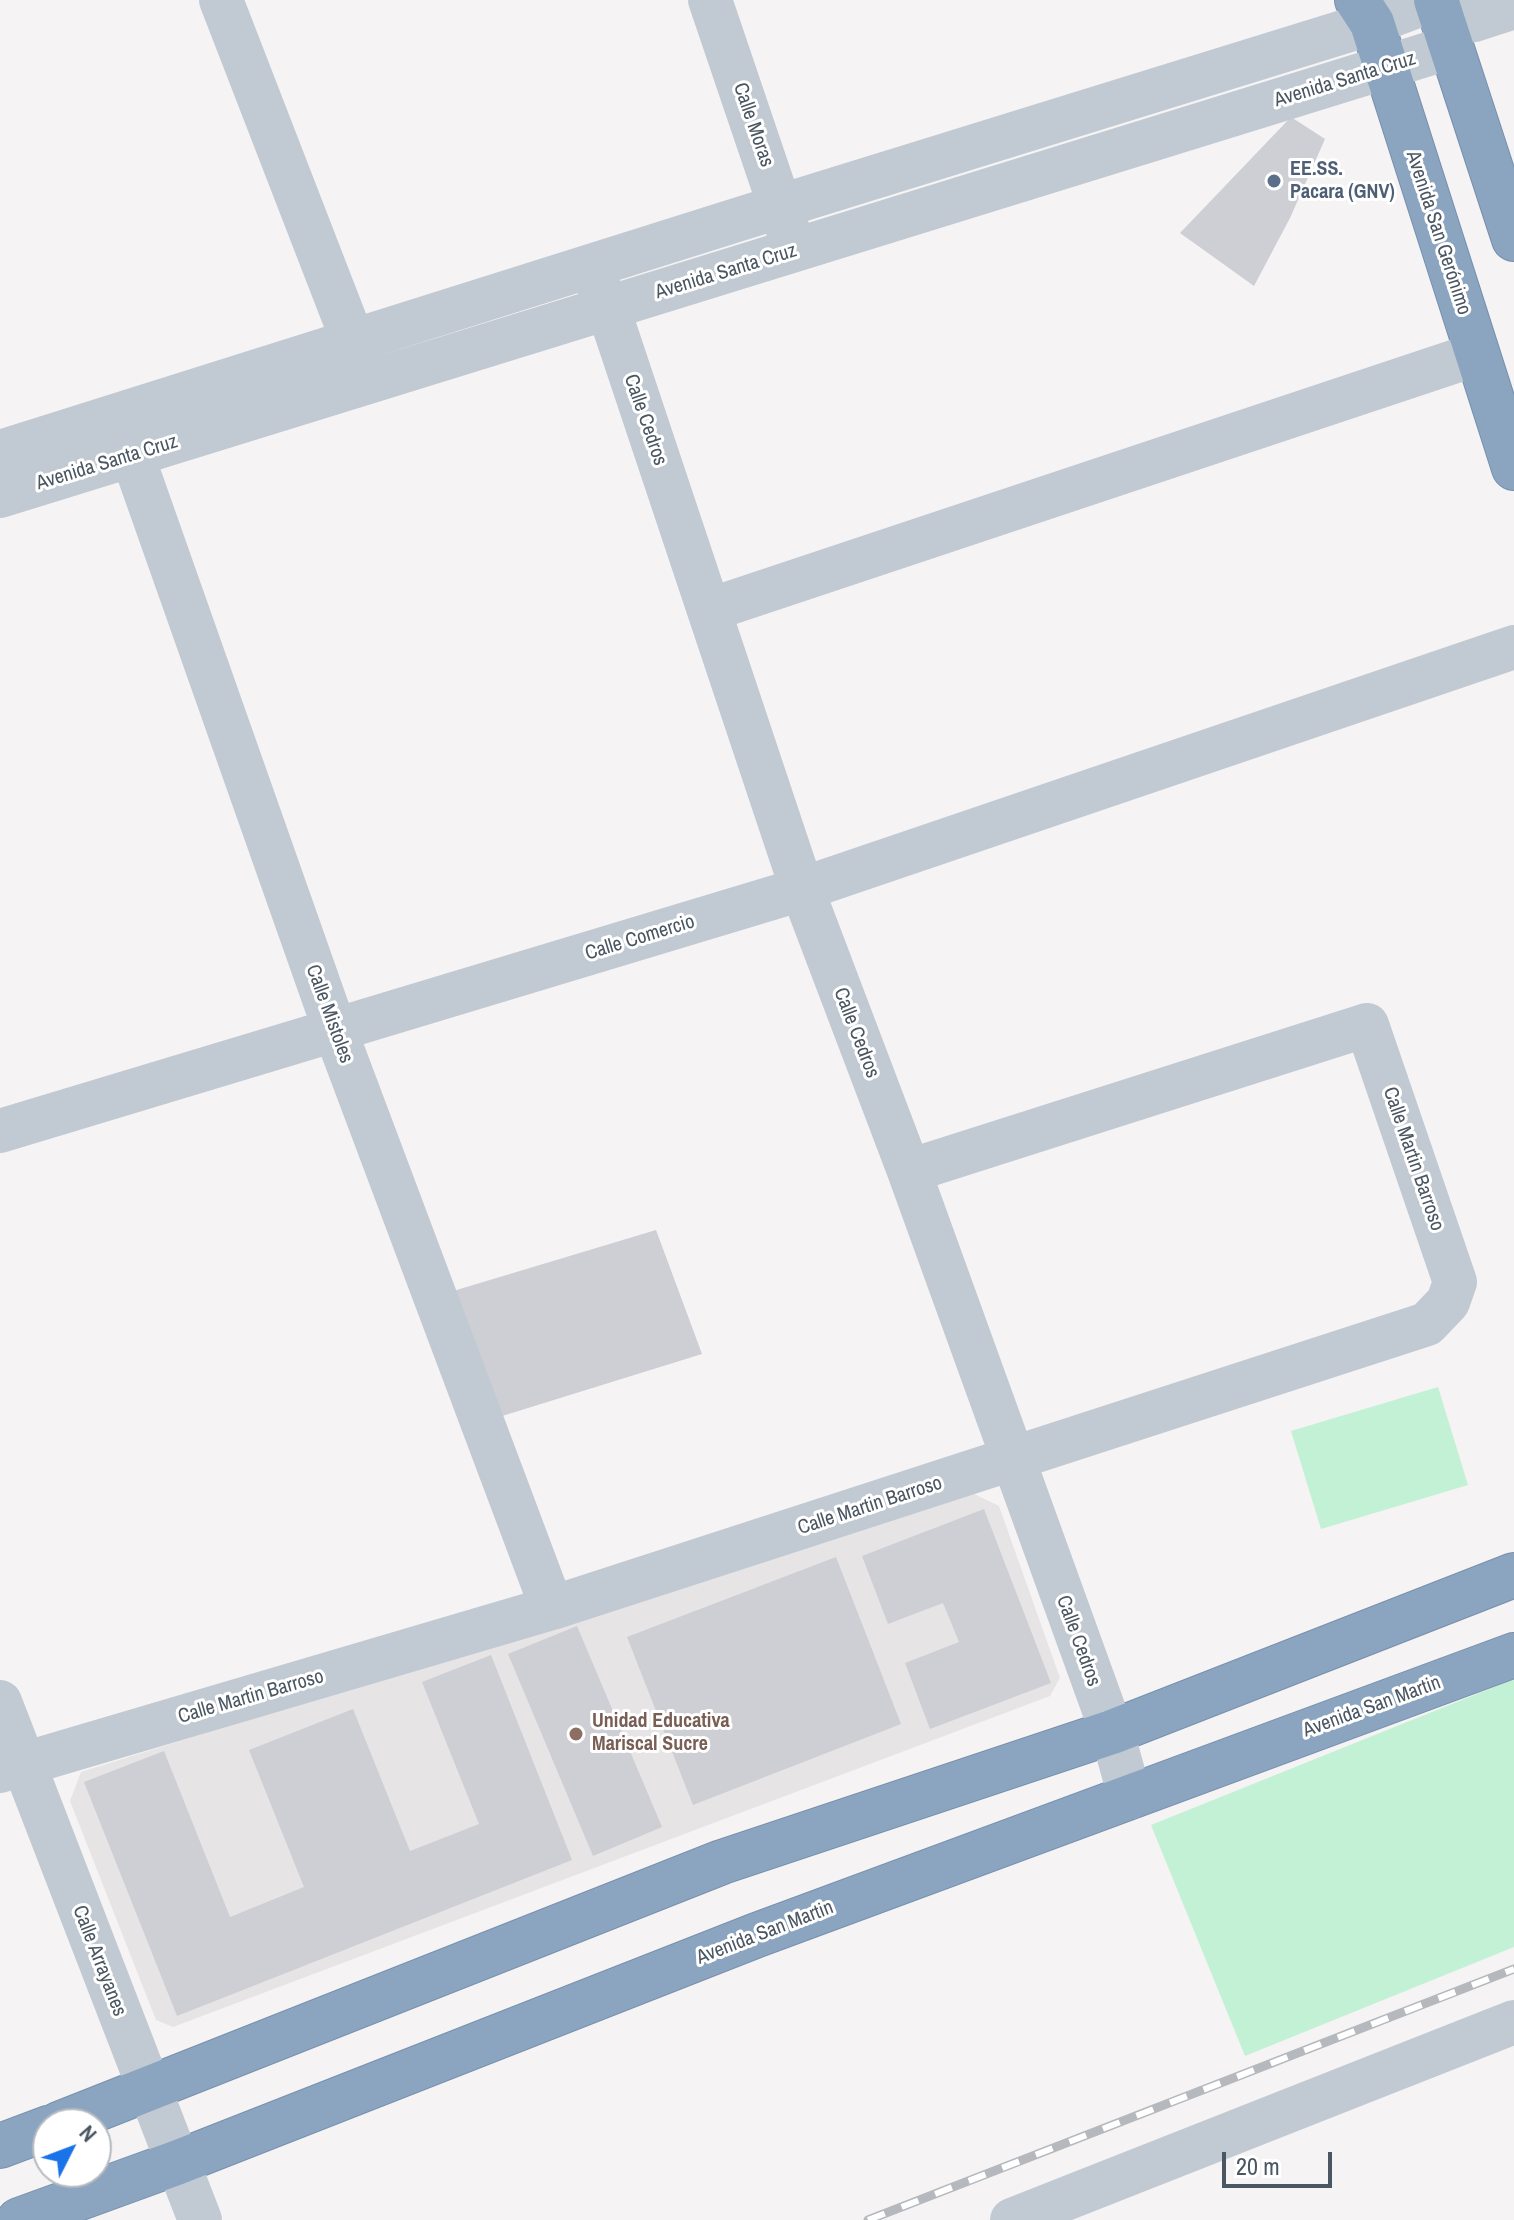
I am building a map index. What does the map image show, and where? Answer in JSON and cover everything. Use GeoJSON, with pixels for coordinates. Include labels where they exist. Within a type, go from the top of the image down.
{"type":"FeatureCollection","features":[{"type":"Feature","properties":{"kind":"highway","name":"Avenida San Gerónimo"},"geometry":{"type":"LineString","coordinates":[[1364,12],[1386,68],[1514,468]]}},
{"type":"Feature","properties":{"kind":"highway"},"geometry":{"type":"LineString","coordinates":[[1441,18],[1514,239]]}},
{"type":"Feature","properties":{"kind":"highway"},"geometry":{"type":"LineString","coordinates":[[101,2108],[722,1862],[1112,1732],[1514,1575]]}},
{"type":"Feature","properties":{"kind":"highway","name":"Avenida San Martin"},"geometry":{"type":"LineString","coordinates":[[19,2220],[176,2163],[742,1941],[1514,1655]]}},
{"type":"Feature","properties":{"kind":"highway"},"geometry":{"type":"LineString","coordinates":[[0,2146],[32,2134]]}},
{"type":"Feature","properties":{"kind":"street"},"geometry":{"type":"LineString","coordinates":[[221,0],[368,382]]}},
{"type":"Feature","properties":{"kind":"street","name":"Calle Moras"},"geometry":{"type":"LineString","coordinates":[[710,0],[795,250]]}},
{"type":"Feature","properties":{"kind":"street"},"geometry":{"type":"LineString","coordinates":[[1441,18],[1474,20],[1514,7]]}},
{"type":"Feature","properties":{"kind":"street","name":"Avenida Santa Cruz"},"geometry":{"type":"LineString","coordinates":[[0,496],[125,435],[354,341],[781,206],[1364,12],[1441,18]]}},
{"type":"Feature","properties":{"kind":"street","name":"Avenida Santa Cruz"},"geometry":{"type":"LineString","coordinates":[[0,452],[125,435],[368,382],[1386,68],[1441,18]]}},
{"type":"Feature","properties":{"kind":"street","name":"Calle Cedros"},"geometry":{"type":"LineString","coordinates":[[590,266],[608,308],[802,889],[909,1171],[1112,1732],[1130,1797]]}},
{"type":"Feature","properties":{"kind":"street"},"geometry":{"type":"LineString","coordinates":[[709,610],[1477,354]]}},
{"type":"Feature","properties":{"kind":"street","name":"Calle Mistoles"},"geometry":{"type":"LineString","coordinates":[[125,435],[335,1030],[552,1608]]}},
{"type":"Feature","properties":{"kind":"street","name":"Calle Comercio"},"geometry":{"type":"LineString","coordinates":[[0,1131],[802,889],[1514,647]]}},
{"type":"Feature","properties":{"kind":"street","name":"Calle Martin Barroso"},"geometry":{"type":"LineString","coordinates":[[12,1768],[552,1608],[1427,1324],[1448,1302],[1455,1282],[1367,1025],[909,1171]]}},
{"type":"Feature","properties":{"kind":"street","name":"Calle Arrayanes"},"geometry":{"type":"LineString","coordinates":[[0,1702],[12,1768],[200,2220]]}},
{"type":"Feature","properties":{"kind":"street"},"geometry":{"type":"LineString","coordinates":[[1012,2220],[1514,2022]]}},
{"type":"Feature","properties":{"kind":"shaded area","name":"Unidad Educativa Mariscal Sucre"},"geometry":{"type":"Polygon","coordinates":[[[972,1493],[999,1506],[1060,1678],[1050,1696],[173,2027],[156,2020],[70,1801],[81,1772],[972,1493]]]}},
{"type":"Feature","properties":{"kind":"green space"},"geometry":{"type":"Polygon","coordinates":[[[1438,1387],[1468,1485],[1321,1529],[1291,1431],[1438,1387]]]}},
{"type":"Feature","properties":{"kind":"green space"},"geometry":{"type":"Polygon","coordinates":[[[1514,1679],[1514,1947],[1245,2056],[1151,1825],[1514,1679]]]}},
{"type":"Feature","properties":{"kind":"building"},"geometry":{"type":"Polygon","coordinates":[[[1291,117],[1325,139],[1290,218],[1254,286],[1180,233],[1291,117]]]}},
{"type":"Feature","properties":{"kind":"building"},"geometry":{"type":"Polygon","coordinates":[[[656,1230],[702,1354],[499,1417],[450,1292],[656,1230]]]}},
{"type":"Feature","properties":{"kind":"building"},"geometry":{"type":"Polygon","coordinates":[[[984,1509],[1051,1683],[930,1729],[905,1663],[959,1642],[943,1603],[888,1624],[862,1556],[984,1509]]]}},
{"type":"Feature","properties":{"kind":"building"},"geometry":{"type":"Polygon","coordinates":[[[836,1557],[901,1724],[693,1805],[627,1637],[836,1557]]]}},
{"type":"Feature","properties":{"kind":"building"},"geometry":{"type":"Polygon","coordinates":[[[577,1626],[662,1827],[593,1856],[508,1654],[577,1626]]]}},
{"type":"Feature","properties":{"kind":"building"},"geometry":{"type":"Polygon","coordinates":[[[491,1655],[572,1860],[177,2016],[84,1782],[164,1751],[230,1917],[304,1887],[249,1750],[353,1709],[410,1851],[479,1824],[422,1682],[491,1655]]]}},
{"type":"Feature","properties":{"kind":"railway"},"geometry":{"type":"LineString","coordinates":[[868,2220],[1514,1969]]}},
{"type":"Feature","properties":{"kind":"place","name":"EE.SS. Pacara (GNV)"},"geometry":{"type":"Point","coordinates":[1274,181]}},
{"type":"Feature","properties":{"kind":"place","name":"Unidad Educativa Mariscal Sucre"},"geometry":{"type":"Point","coordinates":[576,1734]}}]}
